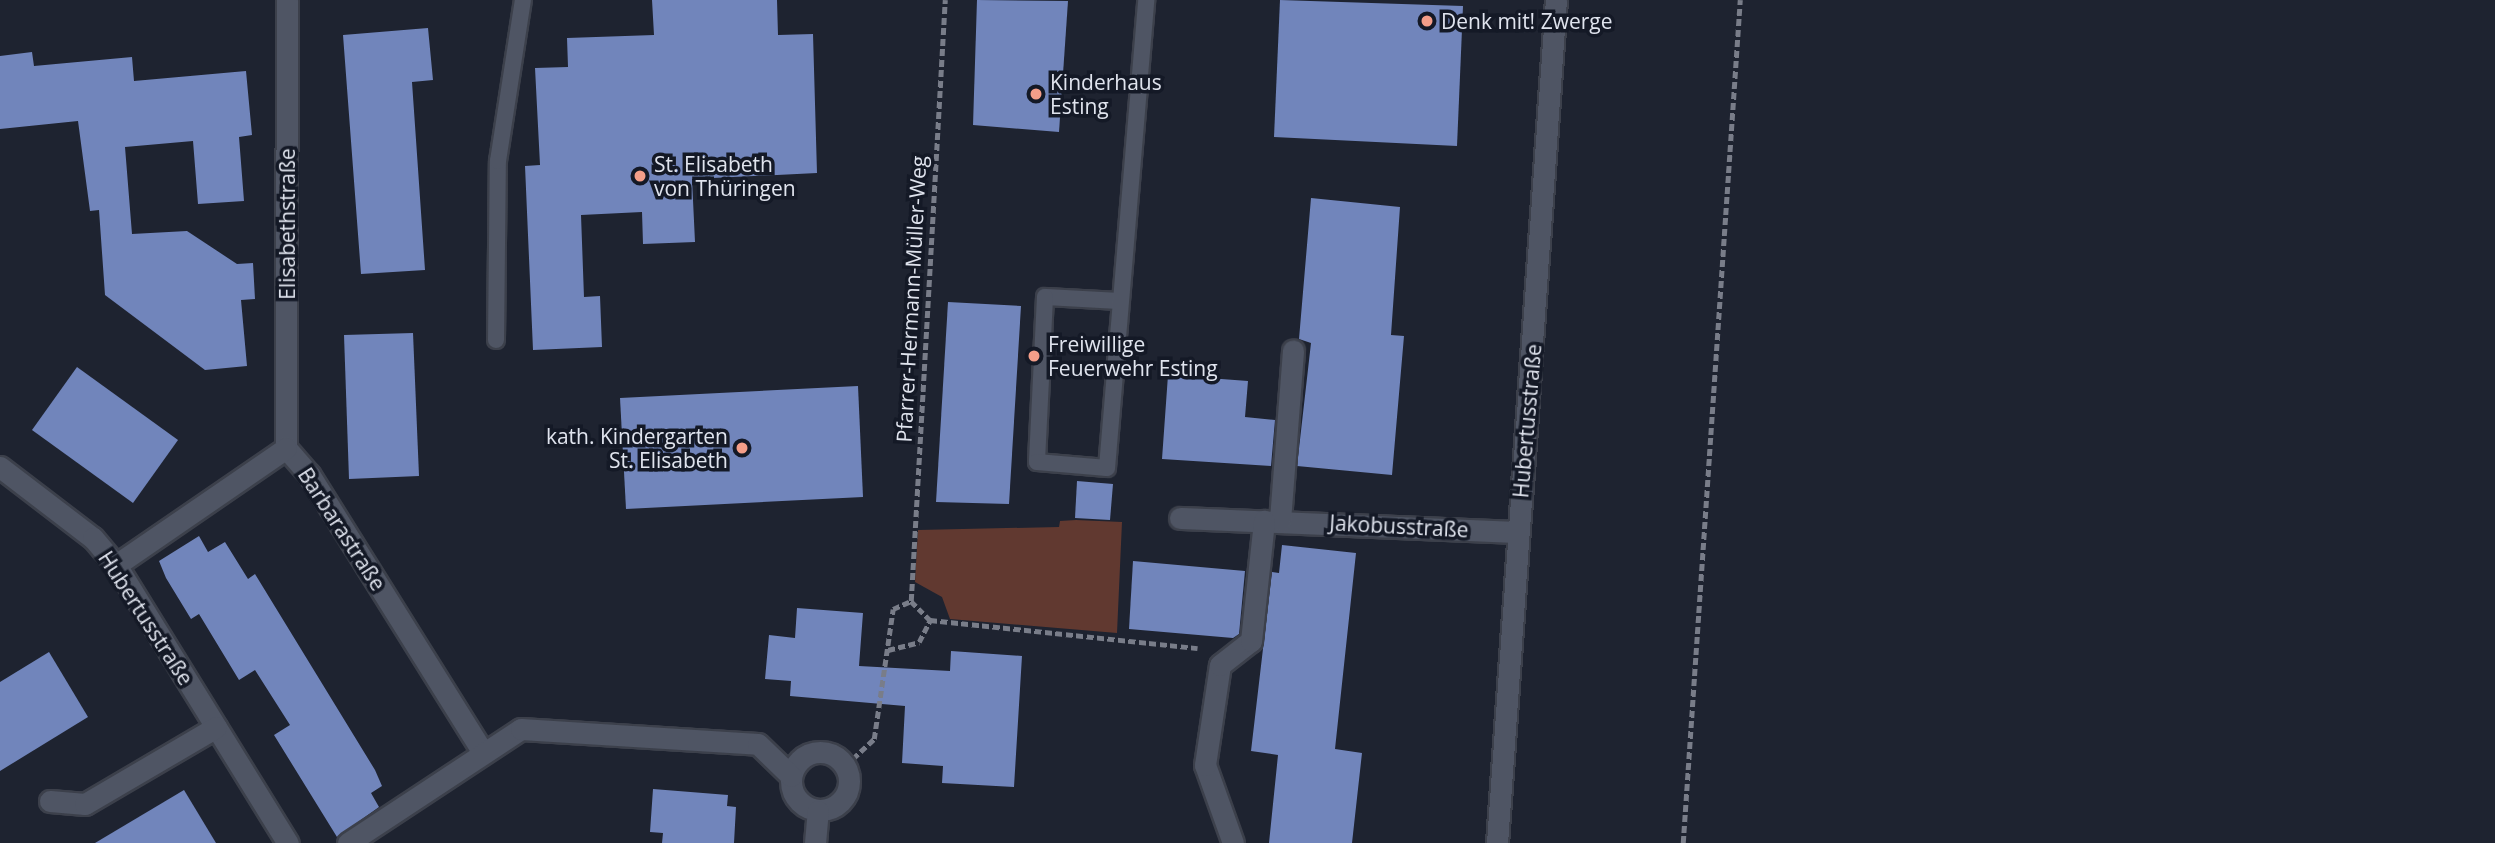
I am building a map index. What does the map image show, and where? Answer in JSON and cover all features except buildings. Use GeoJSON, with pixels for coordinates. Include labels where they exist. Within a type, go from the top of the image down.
{"type":"FeatureCollection","features":[{"type":"Feature","properties":{"kind":"street","name":"Elisabethstraße"},"geometry":{"type":"LineString","coordinates":[[286,448],[287,0]]}},
{"type":"Feature","properties":{"kind":"street","name":"Hubertusstraße"},"geometry":{"type":"LineString","coordinates":[[1497,843],[1556,0]]}},
{"type":"Feature","properties":{"kind":"street"},"geometry":{"type":"LineString","coordinates":[[1233,843],[1205,765],[1220,665],[1251,641],[1272,521],[1293,350]]}},
{"type":"Feature","properties":{"kind":"street","name":"Barbarastraße"},"geometry":{"type":"LineString","coordinates":[[116,565],[286,448],[309,474],[482,751]]}},
{"type":"Feature","properties":{"kind":"street","name":"Hubertusstraße"},"geometry":{"type":"LineString","coordinates":[[0,467],[93,538],[116,565],[288,843]]}},
{"type":"Feature","properties":{"kind":"street","name":"Jakobusstraße"},"geometry":{"type":"LineString","coordinates":[[1180,518],[1518,532]]}},
{"type":"Feature","properties":{"kind":"street"},"geometry":{"type":"LineString","coordinates":[[50,801],[85,804],[216,727]]}},
{"type":"Feature","properties":{"kind":"street"},"geometry":{"type":"LineString","coordinates":[[348,843],[454,776],[482,751],[521,729],[758,744],[791,776]]}},
{"type":"Feature","properties":{"kind":"street"},"geometry":{"type":"LineString","coordinates":[[811,752],[832,754],[845,766],[848,791],[838,805],[818,811],[794,796],[791,776],[795,764],[811,752]]}},
{"type":"Feature","properties":{"kind":"street"},"geometry":{"type":"LineString","coordinates":[[815,843],[818,811]]}},
{"type":"Feature","properties":{"kind":"lane"},"geometry":{"type":"LineString","coordinates":[[496,340],[498,161],[523,0]]}},
{"type":"Feature","properties":{"kind":"lane"},"geometry":{"type":"LineString","coordinates":[[1120,301],[1045,297],[1037,463],[1107,468],[1146,0]]}},
{"type":"Feature","properties":{"kind":"path","name":"Pfarrer-Hermann-Müller-Weg"},"geometry":{"type":"LineString","coordinates":[[911,601],[945,0]]}},
{"type":"Feature","properties":{"kind":"path"},"geometry":{"type":"LineString","coordinates":[[1684,843],[1740,0]]}},
{"type":"Feature","properties":{"kind":"path"},"geometry":{"type":"LineString","coordinates":[[845,766],[874,739],[893,609],[911,601],[930,620],[1235,652]]}},
{"type":"Feature","properties":{"kind":"path"},"geometry":{"type":"LineString","coordinates":[[888,650],[919,642],[930,620]]}},
{"type":"Feature","properties":{"kind":"shaded area"},"geometry":{"type":"Polygon","coordinates":[[[1060,521],[1122,522],[1117,633],[950,619],[942,597],[915,582],[918,530],[1059,527],[1060,521]]]}},
{"type":"Feature","properties":{"kind":"place","name":"Denk mit! Zwerge"},"geometry":{"type":"Point","coordinates":[1427,21]}},
{"type":"Feature","properties":{"kind":"place","name":"Kinderhaus Esting"},"geometry":{"type":"Point","coordinates":[1036,94]}},
{"type":"Feature","properties":{"kind":"place","name":"St. Elisabeth von Thüringen"},"geometry":{"type":"Point","coordinates":[640,176]}},
{"type":"Feature","properties":{"kind":"place","name":"Freiwillige Feuerwehr Esting"},"geometry":{"type":"Point","coordinates":[1034,356]}},
{"type":"Feature","properties":{"kind":"place","name":"kath. Kindergarten St. Elisabeth"},"geometry":{"type":"Point","coordinates":[742,448]}}]}
